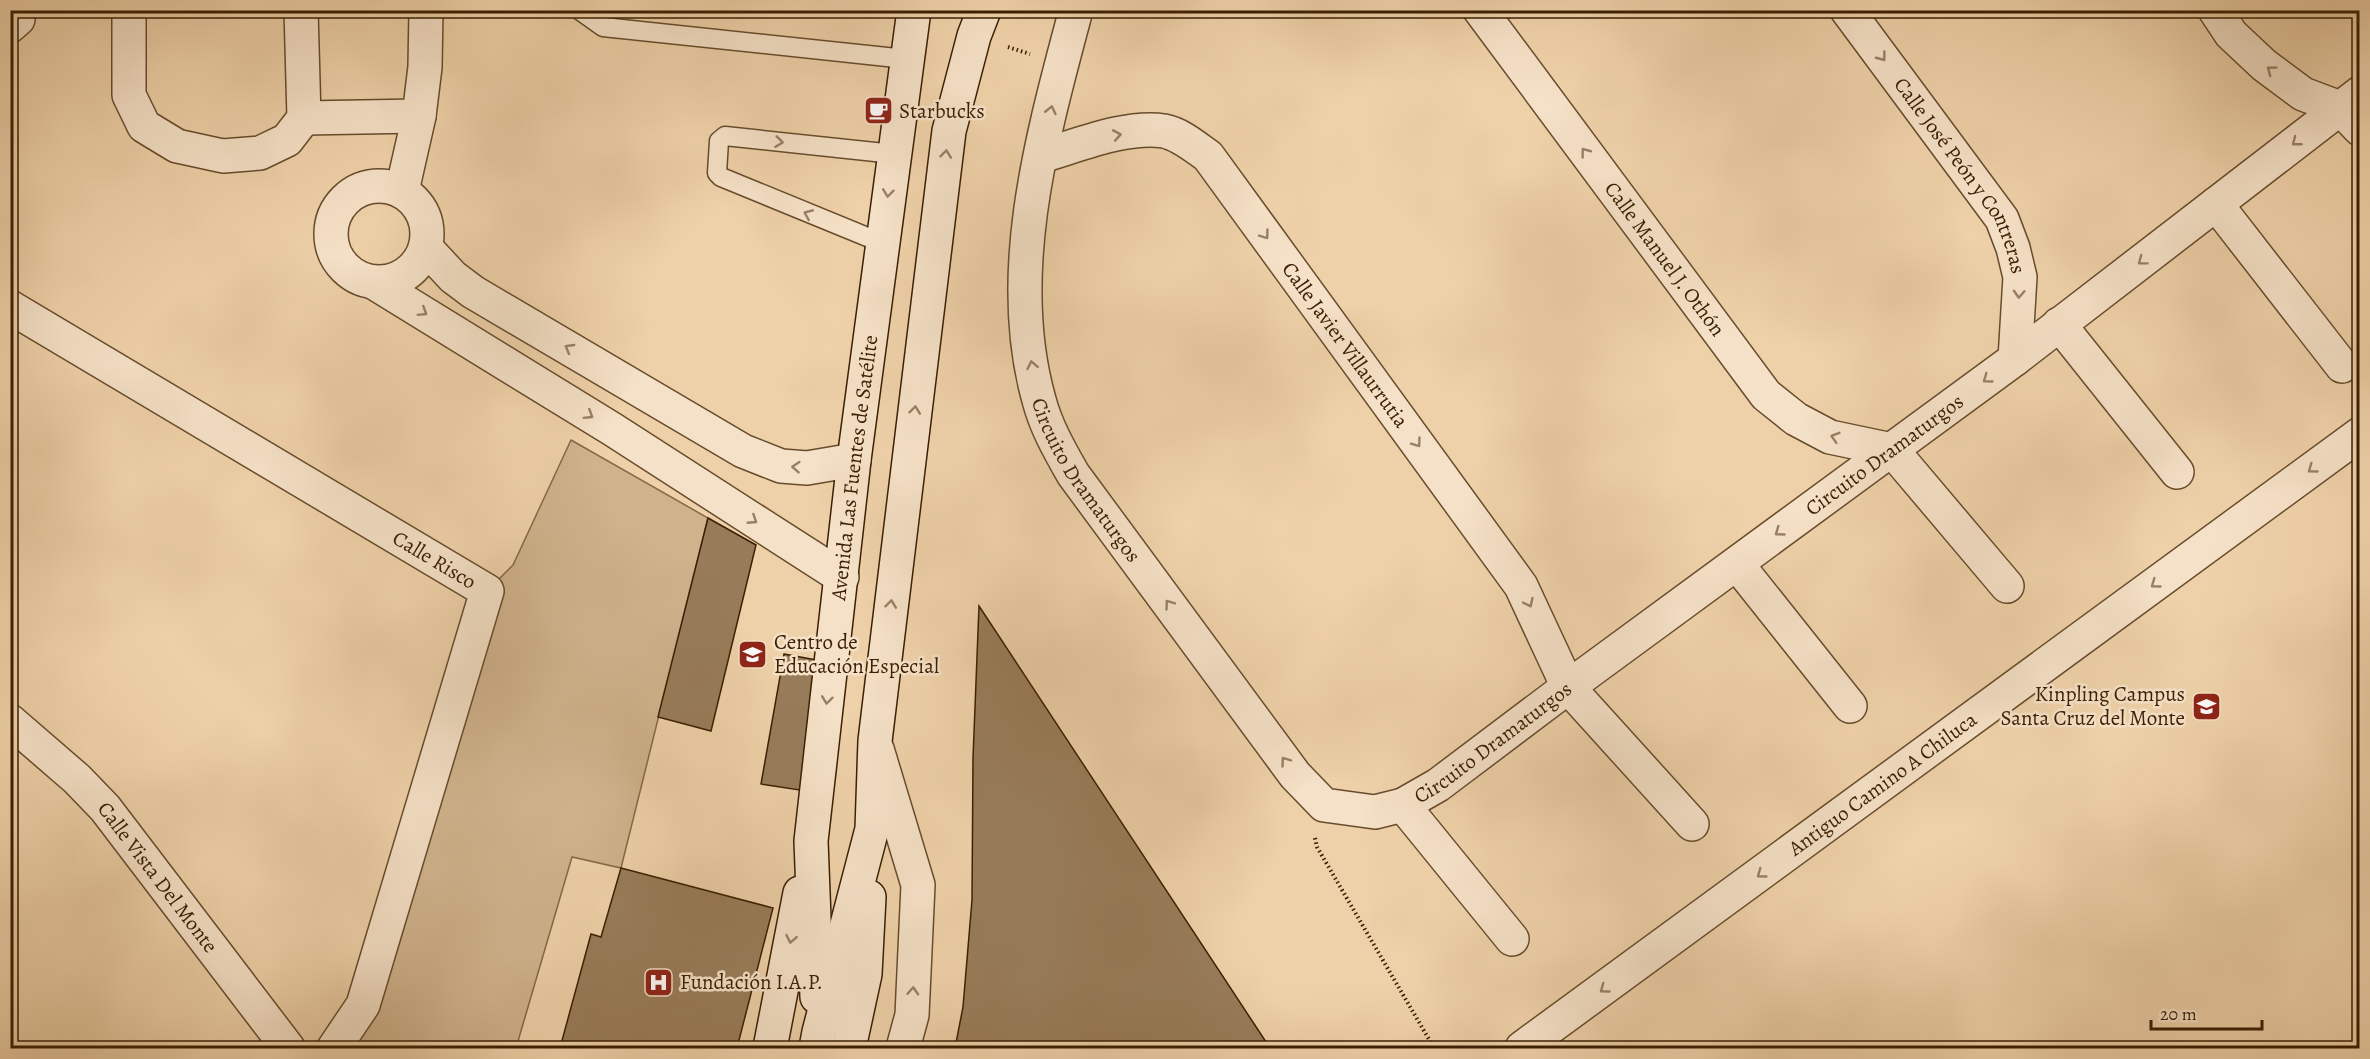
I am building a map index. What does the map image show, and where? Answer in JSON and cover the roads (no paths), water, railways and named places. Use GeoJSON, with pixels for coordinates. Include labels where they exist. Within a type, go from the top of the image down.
{"type":"FeatureCollection","features":[{"type":"Feature","properties":{"kind":"street"},"geometry":{"type":"LineString","coordinates":[[10,26],[18,20],[18,10]]}},
{"type":"Feature","properties":{"kind":"street"},"geometry":{"type":"LineString","coordinates":[[129,10],[129,95],[144,126],[177,146],[223,156],[260,153],[286,140],[303,118],[301,10]]}},
{"type":"Feature","properties":{"kind":"street"},"geometry":{"type":"LineString","coordinates":[[402,191],[419,116],[425,67],[426,10]]}},
{"type":"Feature","properties":{"kind":"street","name":"Avenida Las Fuentes de Satélite"},"geometry":{"type":"LineString","coordinates":[[818,1040],[811,841],[854,460],[914,10]]}},
{"type":"Feature","properties":{"kind":"street","name":"Circuito Dramaturgos"},"geometry":{"type":"LineString","coordinates":[[1076,10],[1041,156],[1029,232],[1024,294],[1029,348],[1039,400],[1054,440],[1073,474],[1295,775],[1324,805],[1375,812],[1403,805],[1438,785],[2015,359],[2216,204],[2353,110]]}},
{"type":"Feature","properties":{"kind":"street","name":"Calle Manuel J. Othón"},"geometry":{"type":"LineString","coordinates":[[1480,10],[1766,395],[1796,418],[1830,437],[1892,450]]}},
{"type":"Feature","properties":{"kind":"street","name":"Calle José Peón y Contreras"},"geometry":{"type":"LineString","coordinates":[[1847,10],[2002,219],[2013,248],[2020,277],[2015,359]]}},
{"type":"Feature","properties":{"kind":"street"},"geometry":{"type":"LineString","coordinates":[[2215,10],[2231,34],[2264,65],[2303,94],[2353,110]]}},
{"type":"Feature","properties":{"kind":"street","name":"Avenida Las Fuentes de Satélite"},"geometry":{"type":"LineString","coordinates":[[818,1040],[872,829],[874,741],[949,131],[979,23]]}},
{"type":"Feature","properties":{"kind":"street"},"geometry":{"type":"LineString","coordinates":[[303,118],[419,116]]}},
{"type":"Feature","properties":{"kind":"street","name":"Calle Javier Villaurrutia"},"geometry":{"type":"LineString","coordinates":[[1041,156],[1113,135],[1165,131],[1187,141],[1208,156],[1521,586],[1568,687],[1692,824]]}},
{"type":"Feature","properties":{"kind":"street"},"geometry":{"type":"LineString","coordinates":[[373,282],[390,281],[405,274],[418,263],[426,248],[428,231],[424,215],[415,201],[402,191],[386,186],[369,186],[353,193],[341,204],[333,219],[331,236],[334,252],[344,266],[357,277],[373,282],[612,429],[842,578]]}},
{"type":"Feature","properties":{"kind":"street"},"geometry":{"type":"LineString","coordinates":[[2216,204],[2342,366]]}},
{"type":"Feature","properties":{"kind":"street"},"geometry":{"type":"LineString","coordinates":[[426,248],[453,277],[473,292],[743,451],[781,466],[807,468],[854,460]]}},
{"type":"Feature","properties":{"kind":"street","name":"Calle Risco"},"geometry":{"type":"LineString","coordinates":[[10,307],[487,591],[363,1005],[334,1048]]}},
{"type":"Feature","properties":{"kind":"street"},"geometry":{"type":"LineString","coordinates":[[2059,324],[2177,472]]}},
{"type":"Feature","properties":{"kind":"street","name":"Antiguo Camino A Chiluca"},"geometry":{"type":"LineString","coordinates":[[1522,1048],[2360,434]]}},
{"type":"Feature","properties":{"kind":"street"},"geometry":{"type":"LineString","coordinates":[[1892,450],[2007,586]]}},
{"type":"Feature","properties":{"kind":"street"},"geometry":{"type":"LineString","coordinates":[[1737,564],[1850,706]]}},
{"type":"Feature","properties":{"kind":"street","name":"Calle Vista Del Monte"},"geometry":{"type":"LineString","coordinates":[[10,720],[105,808],[288,1048]]}},
{"type":"Feature","properties":{"kind":"street","name":"Avenida Las Fuentes de Satélite"},"geometry":{"type":"LineString","coordinates":[[874,741],[918,885],[912,1015],[903,1048]]}},
{"type":"Feature","properties":{"kind":"street"},"geometry":{"type":"LineString","coordinates":[[1403,805],[1512,939]]}},
{"type":"Feature","properties":{"kind":"street"},"geometry":{"type":"LineString","coordinates":[[849,1048],[865,974],[872,829]]}},
{"type":"Feature","properties":{"kind":"street"},"geometry":{"type":"LineString","coordinates":[[770,1048],[811,841]]}},
{"type":"Feature","properties":{"kind":"lane"},"geometry":{"type":"LineString","coordinates":[[579,10],[603,27],[906,59]]}},
{"type":"Feature","properties":{"kind":"lane"},"geometry":{"type":"LineString","coordinates":[[882,243],[720,177],[717,173],[719,141],[724,136],[894,154]]}},
{"type":"Feature","properties":{"kind":"place","name":"Starbucks"},"geometry":{"type":"Point","coordinates":[878,111]}},
{"type":"Feature","properties":{"kind":"place","name":"Centro de Educación Especial"},"geometry":{"type":"Point","coordinates":[753,654]}},
{"type":"Feature","properties":{"kind":"place","name":"Kinpling Campus Santa Cruz del Monte"},"geometry":{"type":"Point","coordinates":[2206,706]}},
{"type":"Feature","properties":{"kind":"place","name":"Fundación I.A.P."},"geometry":{"type":"Point","coordinates":[659,982]}}]}
